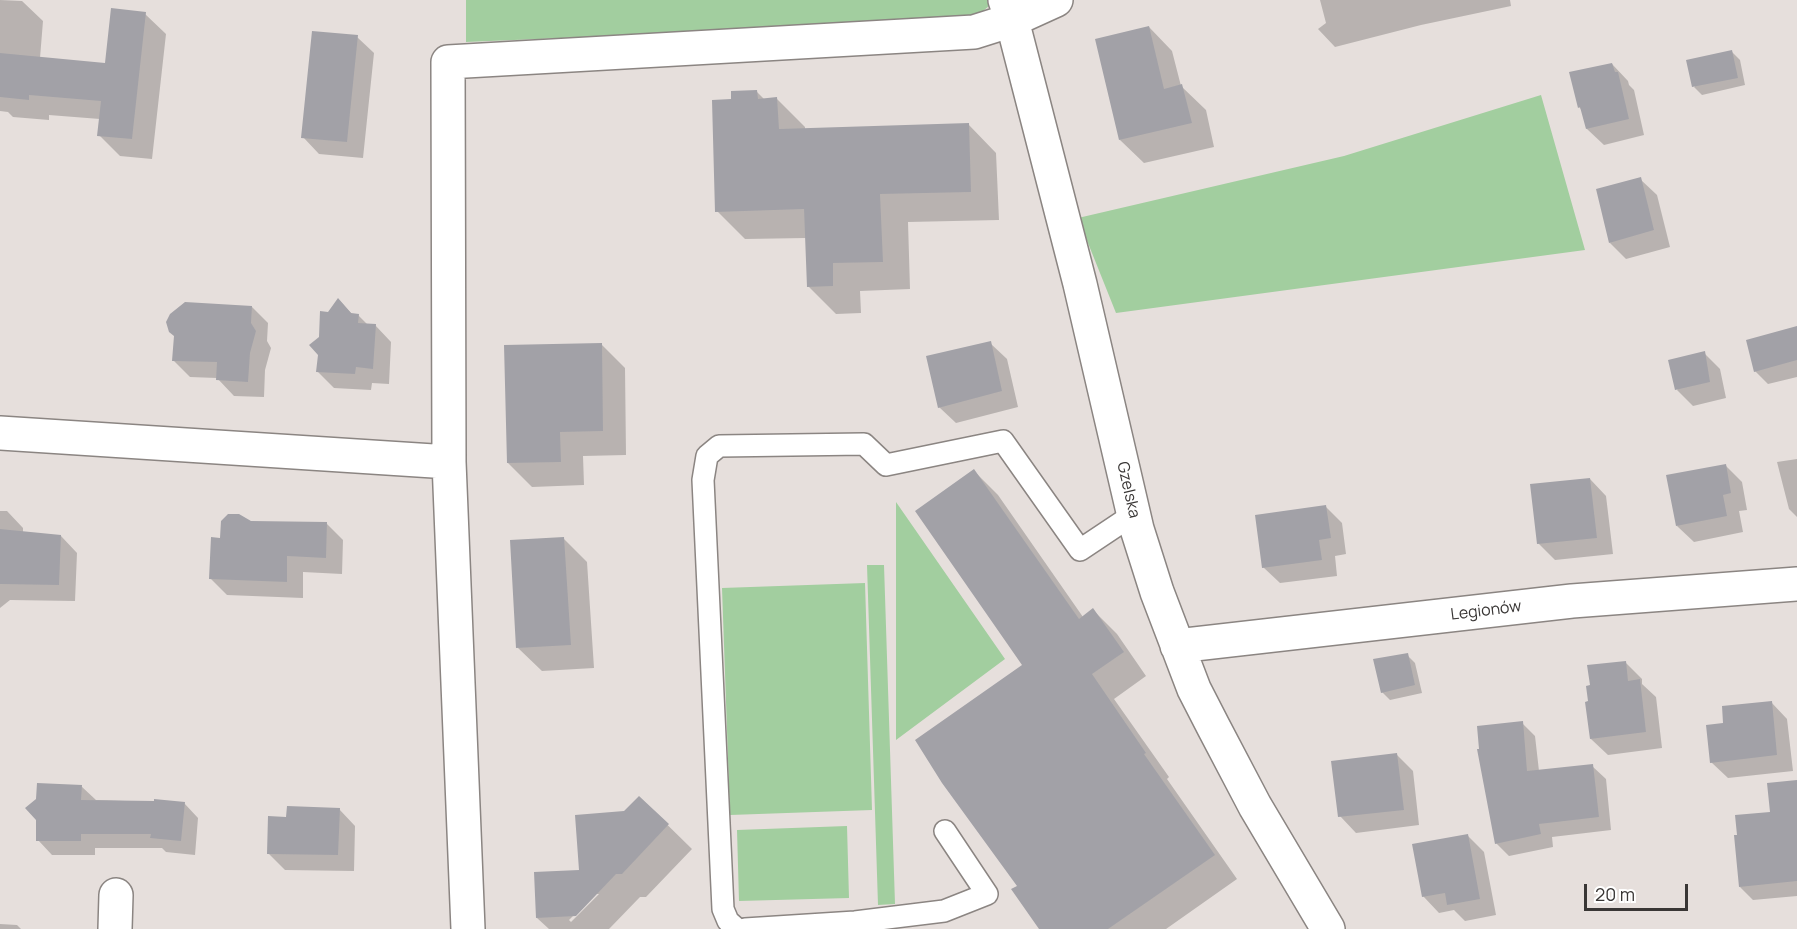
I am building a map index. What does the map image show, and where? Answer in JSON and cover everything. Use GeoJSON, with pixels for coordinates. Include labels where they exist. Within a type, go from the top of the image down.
{"type":"FeatureCollection","features":[{"type":"Feature","properties":{"kind":"street"},"geometry":{"type":"LineString","coordinates":[[468,929],[449,462],[448,62],[974,33],[1009,10],[1056,0]]}},
{"type":"Feature","properties":{"kind":"street","name":"Gzelska"},"geometry":{"type":"LineString","coordinates":[[1009,10],[1080,284],[1137,530],[1157,592],[1194,689],[1250,796],[1328,929]]}},
{"type":"Feature","properties":{"kind":"street"},"geometry":{"type":"LineString","coordinates":[[0,434],[449,462]]}},
{"type":"Feature","properties":{"kind":"street","name":"Legionów"},"geometry":{"type":"LineString","coordinates":[[1177,646],[1572,601],[1797,584]]}},
{"type":"Feature","properties":{"kind":"street"},"geometry":{"type":"LineString","coordinates":[[115,929],[116,895]]}},
{"type":"Feature","properties":{"kind":"lane"},"geometry":{"type":"LineString","coordinates":[[737,929],[728,921],[723,909],[703,480],[707,456],[719,446],[864,444],[886,465],[1003,441],[1080,550],[1134,514]]}},
{"type":"Feature","properties":{"kind":"lane"},"geometry":{"type":"LineString","coordinates":[[745,929],[855,922],[944,911],[987,894],[945,831]]}},
{"type":"Feature","properties":{"kind":"green space"},"geometry":{"type":"Polygon","coordinates":[[[466,0],[987,0],[989,6],[971,21],[466,42],[466,0]]]}},
{"type":"Feature","properties":{"kind":"green space"},"geometry":{"type":"Polygon","coordinates":[[[1541,95],[1585,250],[1116,313],[1078,218],[1344,156],[1541,95]]]}},
{"type":"Feature","properties":{"kind":"green space"},"geometry":{"type":"Polygon","coordinates":[[[896,502],[1005,659],[896,740],[896,502]]]}},
{"type":"Feature","properties":{"kind":"green space"},"geometry":{"type":"Polygon","coordinates":[[[867,565],[884,565],[895,904],[878,905],[867,565]]]}},
{"type":"Feature","properties":{"kind":"green space"},"geometry":{"type":"Polygon","coordinates":[[[865,583],[872,810],[730,815],[722,588],[865,583]]]}},
{"type":"Feature","properties":{"kind":"green space"},"geometry":{"type":"Polygon","coordinates":[[[847,826],[849,898],[739,901],[737,830],[847,826]]]}},
{"type":"Feature","properties":{"kind":"building"},"geometry":{"type":"Polygon","coordinates":[[[111,8],[146,12],[132,139],[97,136],[101,101],[29,95],[29,100],[0,97],[0,53],[105,63],[111,8]]]}},
{"type":"Feature","properties":{"kind":"building"},"geometry":{"type":"Polygon","coordinates":[[[1149,26],[1164,89],[1182,84],[1192,123],[1119,140],[1095,39],[1149,26]]]}},
{"type":"Feature","properties":{"kind":"building"},"geometry":{"type":"Polygon","coordinates":[[[312,31],[358,35],[347,142],[301,138],[312,31]]]}},
{"type":"Feature","properties":{"kind":"building"},"geometry":{"type":"Polygon","coordinates":[[[1732,50],[1738,78],[1692,87],[1686,60],[1732,50]]]}},
{"type":"Feature","properties":{"kind":"building"},"geometry":{"type":"Polygon","coordinates":[[[1612,63],[1615,72],[1618,72],[1629,119],[1586,129],[1569,72],[1612,63]]]}},
{"type":"Feature","properties":{"kind":"building"},"geometry":{"type":"Polygon","coordinates":[[[757,90],[758,99],[777,97],[779,129],[969,123],[971,192],[880,194],[883,262],[833,263],[833,286],[807,287],[804,209],[715,212],[712,100],[731,99],[731,91],[757,90]]]}},
{"type":"Feature","properties":{"kind":"building"},"geometry":{"type":"Polygon","coordinates":[[[1641,177],[1654,230],[1609,243],[1596,189],[1641,177]]]}},
{"type":"Feature","properties":{"kind":"building"},"geometry":{"type":"Polygon","coordinates":[[[338,298],[351,313],[359,314],[358,323],[376,324],[373,369],[356,367],[355,374],[316,372],[318,355],[309,345],[319,337],[320,311],[328,312],[338,298]]]}},
{"type":"Feature","properties":{"kind":"building"},"geometry":{"type":"Polygon","coordinates":[[[185,302],[252,306],[251,323],[256,331],[250,353],[248,382],[216,380],[217,362],[172,361],[174,336],[169,332],[166,322],[170,314],[185,302]]]}},
{"type":"Feature","properties":{"kind":"building"},"geometry":{"type":"Polygon","coordinates":[[[1797,326],[1797,360],[1754,372],[1746,340],[1797,326]]]}},
{"type":"Feature","properties":{"kind":"building"},"geometry":{"type":"Polygon","coordinates":[[[991,341],[1002,391],[938,408],[926,356],[991,341]]]}},
{"type":"Feature","properties":{"kind":"building"},"geometry":{"type":"Polygon","coordinates":[[[602,343],[603,431],[560,432],[561,462],[507,463],[504,345],[602,343]]]}},
{"type":"Feature","properties":{"kind":"building"},"geometry":{"type":"Polygon","coordinates":[[[1705,351],[1710,382],[1675,390],[1668,360],[1705,351]]]}},
{"type":"Feature","properties":{"kind":"building"},"geometry":{"type":"Polygon","coordinates":[[[1726,464],[1731,493],[1723,495],[1727,516],[1676,526],[1666,475],[1726,464]]]}},
{"type":"Feature","properties":{"kind":"building"},"geometry":{"type":"Polygon","coordinates":[[[974,469],[1079,619],[1093,608],[1124,652],[1092,674],[1146,753],[1144,754],[1215,855],[1108,929],[1039,929],[1011,889],[1017,886],[942,783],[915,740],[1022,665],[915,511],[974,469]]]}},
{"type":"Feature","properties":{"kind":"building"},"geometry":{"type":"Polygon","coordinates":[[[1590,478],[1597,538],[1537,544],[1530,484],[1590,478]]]}},
{"type":"Feature","properties":{"kind":"building"},"geometry":{"type":"Polygon","coordinates":[[[1326,505],[1331,538],[1319,540],[1322,560],[1262,568],[1255,515],[1326,505]]]}},
{"type":"Feature","properties":{"kind":"building"},"geometry":{"type":"Polygon","coordinates":[[[228,514],[239,514],[251,521],[327,522],[326,558],[287,556],[287,582],[209,579],[211,537],[220,538],[221,521],[228,514]]]}},
{"type":"Feature","properties":{"kind":"building"},"geometry":{"type":"Polygon","coordinates":[[[0,529],[61,535],[59,585],[0,584],[0,529]]]}},
{"type":"Feature","properties":{"kind":"building"},"geometry":{"type":"Polygon","coordinates":[[[564,537],[571,645],[516,648],[510,540],[564,537]]]}},
{"type":"Feature","properties":{"kind":"building"},"geometry":{"type":"Polygon","coordinates":[[[1408,653],[1415,685],[1381,693],[1373,659],[1408,653]]]}},
{"type":"Feature","properties":{"kind":"building"},"geometry":{"type":"Polygon","coordinates":[[[1626,661],[1628,681],[1640,679],[1646,732],[1590,739],[1585,702],[1588,701],[1586,686],[1590,685],[1587,665],[1626,661]]]}},
{"type":"Feature","properties":{"kind":"building"},"geometry":{"type":"Polygon","coordinates":[[[1772,701],[1777,755],[1710,763],[1706,725],[1723,723],[1722,706],[1772,701]]]}},
{"type":"Feature","properties":{"kind":"building"},"geometry":{"type":"Polygon","coordinates":[[[1523,721],[1527,771],[1593,764],[1599,817],[1539,824],[1541,834],[1495,844],[1477,749],[1479,749],[1477,726],[1523,721]]]}},
{"type":"Feature","properties":{"kind":"building"},"geometry":{"type":"Polygon","coordinates":[[[1397,753],[1404,810],[1338,817],[1331,761],[1397,753]]]}},
{"type":"Feature","properties":{"kind":"building"},"geometry":{"type":"Polygon","coordinates":[[[1797,780],[1797,881],[1739,887],[1734,835],[1737,835],[1735,815],[1770,812],[1767,783],[1797,780]]]}},
{"type":"Feature","properties":{"kind":"building"},"geometry":{"type":"Polygon","coordinates":[[[37,783],[82,785],[81,800],[154,801],[154,799],[185,802],[181,841],[150,838],[151,834],[81,834],[81,841],[36,841],[36,820],[25,808],[36,799],[37,783]]]}},
{"type":"Feature","properties":{"kind":"building"},"geometry":{"type":"Polygon","coordinates":[[[639,796],[669,824],[622,874],[616,874],[576,916],[536,918],[534,872],[579,870],[575,815],[624,811],[639,796]]]}},
{"type":"Feature","properties":{"kind":"building"},"geometry":{"type":"Polygon","coordinates":[[[287,806],[340,808],[338,855],[267,854],[268,816],[286,817],[287,806]]]}},
{"type":"Feature","properties":{"kind":"building"},"geometry":{"type":"Polygon","coordinates":[[[1468,834],[1480,899],[1447,905],[1445,893],[1422,897],[1412,844],[1468,834]]]}}]}
